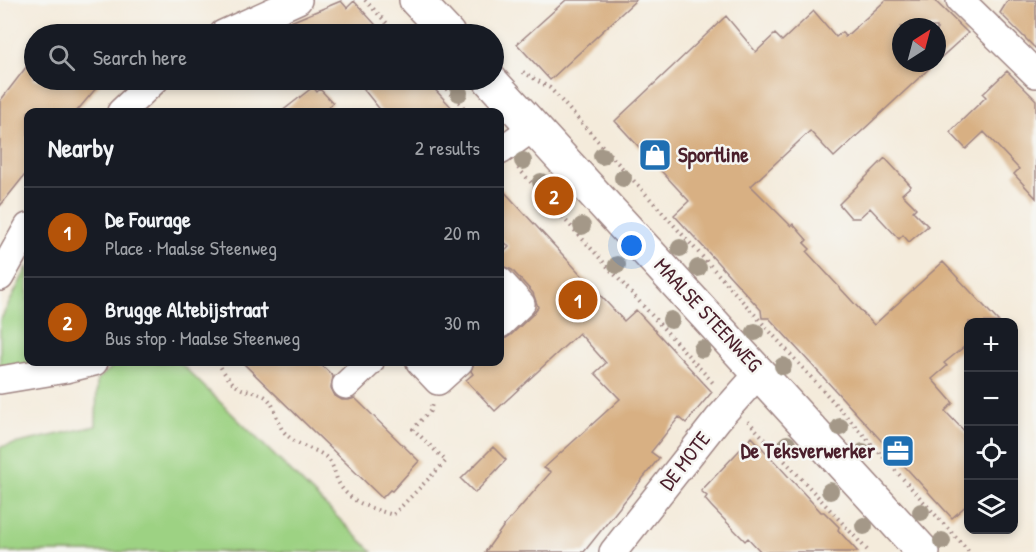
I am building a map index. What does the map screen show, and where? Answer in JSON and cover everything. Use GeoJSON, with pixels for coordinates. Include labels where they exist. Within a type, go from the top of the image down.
{"type":"FeatureCollection","features":[{"type":"Feature","properties":{"kind":"main road"},"geometry":{"type":"LineString","coordinates":[[416,0],[439,24]]}},
{"type":"Feature","properties":{"kind":"main road","name":"MAALSE STEENWEG"},"geometry":{"type":"LineString","coordinates":[[499,90],[923,552]]}},
{"type":"Feature","properties":{"kind":"street"},"geometry":{"type":"LineString","coordinates":[[245,24],[298,0]]}},
{"type":"Feature","properties":{"kind":"street"},"geometry":{"type":"LineString","coordinates":[[960,0],[1036,74]]}},
{"type":"Feature","properties":{"kind":"street"},"geometry":{"type":"LineString","coordinates":[[125,108],[144,90]]}},
{"type":"Feature","properties":{"kind":"street"},"geometry":{"type":"LineString","coordinates":[[504,147],[534,127]]}},
{"type":"Feature","properties":{"kind":"street"},"geometry":{"type":"LineString","coordinates":[[0,277],[24,234]]}},
{"type":"Feature","properties":{"kind":"street"},"geometry":{"type":"LineString","coordinates":[[504,285],[521,304],[504,320]]}},
{"type":"Feature","properties":{"kind":"street"},"geometry":{"type":"LineString","coordinates":[[0,380],[78,366]]}},
{"type":"Feature","properties":{"kind":"street"},"geometry":{"type":"LineString","coordinates":[[346,384],[366,366]]}},
{"type":"Feature","properties":{"kind":"street"},"geometry":{"type":"LineString","coordinates":[[429,371],[446,366]]}},
{"type":"Feature","properties":{"kind":"street","name":"DE MOTE"},"geometry":{"type":"LineString","coordinates":[[613,552],[718,419],[760,372]]}},
{"type":"Feature","properties":{"kind":"path"},"geometry":{"type":"LineString","coordinates":[[365,0],[388,24]]}},
{"type":"Feature","properties":{"kind":"path"},"geometry":{"type":"LineString","coordinates":[[522,72],[550,88],[969,552]]}},
{"type":"Feature","properties":{"kind":"path"},"geometry":{"type":"LineString","coordinates":[[447,90],[464,108]]}},
{"type":"Feature","properties":{"kind":"path"},"geometry":{"type":"LineString","coordinates":[[504,154],[869,552]]}},
{"type":"Feature","properties":{"kind":"path"},"geometry":{"type":"LineString","coordinates":[[220,366],[224,373],[241,388],[262,395],[269,400],[282,429],[298,445],[328,459],[334,467],[337,480],[354,501],[393,515],[446,461],[413,429],[430,411],[429,371]]}},
{"type":"Feature","properties":{"kind":"green space"},"geometry":{"type":"Polygon","coordinates":[[[24,274],[24,366],[29,366],[0,372],[0,321],[24,274]]]}},
{"type":"Feature","properties":{"kind":"green space"},"geometry":{"type":"Polygon","coordinates":[[[113,366],[183,366],[373,552],[0,552],[0,447],[96,426],[97,380],[113,366]]]}},
{"type":"Feature","properties":{"kind":"building"},"geometry":{"type":"Polygon","coordinates":[[[566,0],[636,0],[550,80],[517,44],[566,0]]]}},
{"type":"Feature","properties":{"kind":"building"},"geometry":{"type":"Polygon","coordinates":[[[886,0],[934,0],[968,33],[946,53],[946,18],[892,18],[892,72],[925,72],[834,157],[810,131],[751,186],[791,226],[793,224],[807,240],[804,243],[810,249],[807,252],[874,325],[943,262],[995,318],[964,318],[964,347],[944,363],[947,366],[932,379],[953,403],[945,411],[964,431],[964,507],[952,518],[769,318],[762,318],[761,310],[674,215],[689,201],[615,121],[726,16],[756,52],[775,34],[782,41],[814,11],[836,37],[842,32],[845,37],[886,0]]]}},
{"type":"Feature","properties":{"kind":"building"},"geometry":{"type":"Polygon","coordinates":[[[1008,0],[1036,0],[1036,49],[1000,13],[1008,0]]]}},
{"type":"Feature","properties":{"kind":"building"},"geometry":{"type":"Polygon","coordinates":[[[341,1],[347,8],[354,1],[375,24],[286,24],[341,1]]]}},
{"type":"Feature","properties":{"kind":"building"},"geometry":{"type":"Polygon","coordinates":[[[24,70],[24,90],[95,90],[79,108],[24,108],[24,176],[0,206],[0,101],[24,70]]]}},
{"type":"Feature","properties":{"kind":"building"},"geometry":{"type":"Polygon","coordinates":[[[1007,71],[1036,100],[1036,198],[1014,174],[1019,169],[984,132],[966,149],[950,132],[986,97],[983,94],[1007,71]]]}},
{"type":"Feature","properties":{"kind":"building"},"geometry":{"type":"Polygon","coordinates":[[[309,90],[317,92],[321,90],[333,103],[330,108],[286,108],[309,90]]]}},
{"type":"Feature","properties":{"kind":"building"},"geometry":{"type":"Polygon","coordinates":[[[364,90],[435,90],[452,108],[379,108],[364,90]]]}},
{"type":"Feature","properties":{"kind":"building"},"geometry":{"type":"Polygon","coordinates":[[[885,158],[911,186],[902,194],[916,208],[913,211],[928,226],[909,242],[903,235],[899,239],[870,208],[859,218],[851,218],[839,204],[885,158]]]}},
{"type":"Feature","properties":{"kind":"building"},"geometry":{"type":"Polygon","coordinates":[[[504,191],[624,321],[636,310],[712,392],[686,423],[679,417],[651,452],[659,458],[584,552],[485,552],[503,527],[551,472],[544,468],[620,399],[595,373],[606,363],[579,333],[495,411],[466,380],[473,374],[471,371],[473,366],[504,366],[504,339],[538,307],[533,293],[512,270],[504,267],[504,252],[509,247],[504,241],[504,191]]]}},
{"type":"Feature","properties":{"kind":"building"},"geometry":{"type":"Polygon","coordinates":[[[246,366],[322,366],[333,376],[331,388],[335,396],[342,400],[355,398],[419,461],[392,491],[390,490],[382,498],[246,366]]]}},
{"type":"Feature","properties":{"kind":"building"},"geometry":{"type":"Polygon","coordinates":[[[752,437],[821,512],[824,512],[839,527],[838,530],[858,552],[761,552],[748,538],[745,541],[711,506],[705,499],[707,496],[701,491],[752,437]]]}},
{"type":"Feature","properties":{"kind":"building"},"geometry":{"type":"Polygon","coordinates":[[[493,447],[506,460],[475,493],[461,479],[493,447]]]}},
{"type":"Feature","properties":{"kind":"place","name":"Sportline"},"geometry":{"type":"Point","coordinates":[655,155]}},
{"type":"Feature","properties":{"kind":"place","name":"Brugge Altebijstraat"},"geometry":{"type":"Point","coordinates":[554,196]}},
{"type":"Feature","properties":{"kind":"place","name":"De Fourage"},"geometry":{"type":"Point","coordinates":[578,300]}},
{"type":"Feature","properties":{"kind":"place","name":"De Teksverwerker"},"geometry":{"type":"Point","coordinates":[898,451]}}]}
